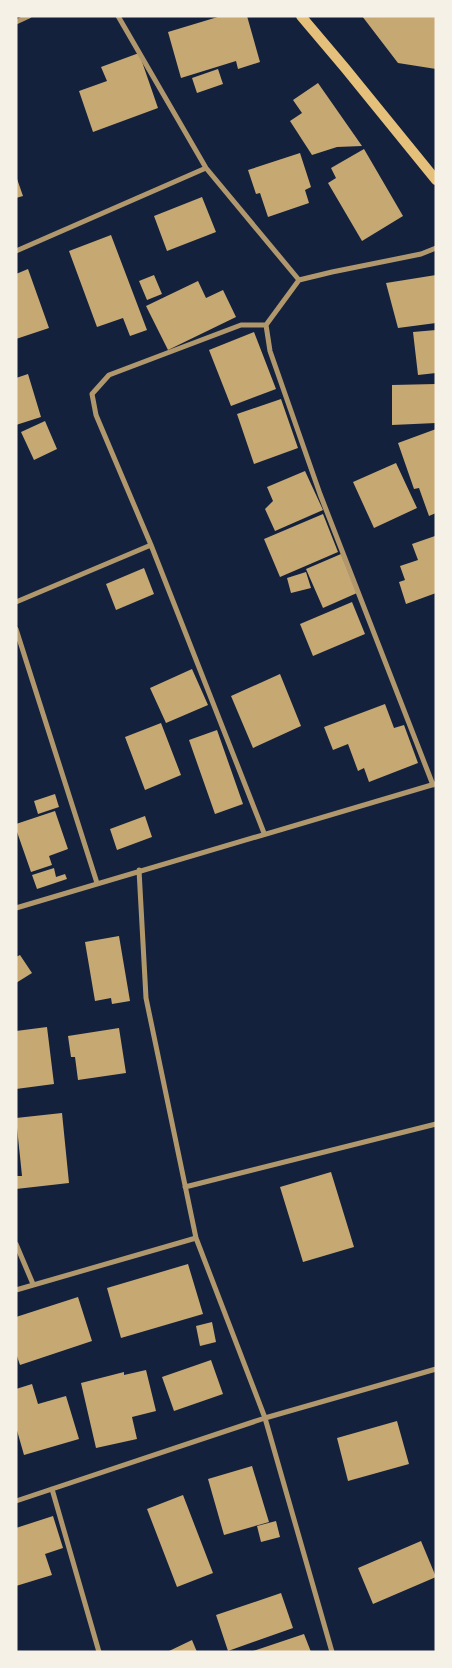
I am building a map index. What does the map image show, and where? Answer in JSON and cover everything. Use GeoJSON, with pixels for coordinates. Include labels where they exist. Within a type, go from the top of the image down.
{"type":"FeatureCollection","features":[{"type":"Feature","properties":{"kind":"main road"},"geometry":{"type":"LineString","coordinates":[[301,16],[346,68],[436,180]]}},
{"type":"Feature","properties":{"kind":"street"},"geometry":{"type":"LineString","coordinates":[[16,22],[29,16]]}},
{"type":"Feature","properties":{"kind":"street"},"geometry":{"type":"LineString","coordinates":[[118,16],[206,168],[299,280]]}},
{"type":"Feature","properties":{"kind":"street"},"geometry":{"type":"LineString","coordinates":[[16,251],[206,168]]}},
{"type":"Feature","properties":{"kind":"street"},"geometry":{"type":"LineString","coordinates":[[16,908],[434,784],[320,494],[270,351],[266,325],[299,280],[421,254],[436,248]]}},
{"type":"Feature","properties":{"kind":"street"},"geometry":{"type":"LineString","coordinates":[[264,833],[151,544],[96,415],[92,394],[109,375],[241,325],[266,325]]}},
{"type":"Feature","properties":{"kind":"street"},"geometry":{"type":"LineString","coordinates":[[16,602],[151,544]]}},
{"type":"Feature","properties":{"kind":"street"},"geometry":{"type":"LineString","coordinates":[[16,629],[97,883]]}},
{"type":"Feature","properties":{"kind":"street"},"geometry":{"type":"LineString","coordinates":[[139,870],[146,998],[196,1238],[265,1418],[332,1652]]}},
{"type":"Feature","properties":{"kind":"street"},"geometry":{"type":"LineString","coordinates":[[185,1188],[434,1125],[436,1133]]}},
{"type":"Feature","properties":{"kind":"street"},"geometry":{"type":"LineString","coordinates":[[16,1290],[196,1238]]}},
{"type":"Feature","properties":{"kind":"street"},"geometry":{"type":"LineString","coordinates":[[16,1244],[33,1284]]}},
{"type":"Feature","properties":{"kind":"street"},"geometry":{"type":"LineString","coordinates":[[16,1500],[265,1418],[436,1369]]}},
{"type":"Feature","properties":{"kind":"street"},"geometry":{"type":"LineString","coordinates":[[52,1489],[98,1652]]}},
{"type":"Feature","properties":{"kind":"building"},"geometry":{"type":"Polygon","coordinates":[[[221,16],[247,16],[260,62],[238,69],[236,61],[181,78],[168,32],[221,16]]]}},
{"type":"Feature","properties":{"kind":"building"},"geometry":{"type":"Polygon","coordinates":[[[362,16],[436,16],[436,69],[398,63],[362,16]]]}},
{"type":"Feature","properties":{"kind":"building"},"geometry":{"type":"Polygon","coordinates":[[[139,53],[158,108],[93,132],[79,91],[107,81],[101,67],[139,53]]]}},
{"type":"Feature","properties":{"kind":"building"},"geometry":{"type":"Polygon","coordinates":[[[218,69],[223,84],[197,93],[192,78],[218,69]]]}},
{"type":"Feature","properties":{"kind":"building"},"geometry":{"type":"Polygon","coordinates":[[[318,83],[362,146],[337,147],[312,155],[290,121],[302,113],[293,100],[318,83]]]}},
{"type":"Feature","properties":{"kind":"building"},"geometry":{"type":"Polygon","coordinates":[[[364,149],[403,216],[362,241],[328,183],[336,178],[331,168],[364,149]]]}},
{"type":"Feature","properties":{"kind":"building"},"geometry":{"type":"Polygon","coordinates":[[[300,153],[311,187],[305,190],[309,203],[268,217],[260,193],[256,194],[248,170],[300,153]]]}},
{"type":"Feature","properties":{"kind":"building"},"geometry":{"type":"Polygon","coordinates":[[[16,176],[23,196],[16,198],[16,176]]]}},
{"type":"Feature","properties":{"kind":"building"},"geometry":{"type":"Polygon","coordinates":[[[202,197],[216,232],[167,251],[154,216],[202,197]]]}},
{"type":"Feature","properties":{"kind":"building"},"geometry":{"type":"Polygon","coordinates":[[[111,235],[147,330],[130,336],[123,318],[97,327],[69,251],[111,235]]]}},
{"type":"Feature","properties":{"kind":"building"},"geometry":{"type":"Polygon","coordinates":[[[28,269],[49,328],[16,339],[16,274],[28,269]]]}},
{"type":"Feature","properties":{"kind":"building"},"geometry":{"type":"Polygon","coordinates":[[[154,275],[162,294],[147,300],[139,281],[154,275]]]}},
{"type":"Feature","properties":{"kind":"building"},"geometry":{"type":"Polygon","coordinates":[[[436,275],[436,323],[398,328],[386,283],[436,275]]]}},
{"type":"Feature","properties":{"kind":"building"},"geometry":{"type":"Polygon","coordinates":[[[198,281],[206,298],[223,290],[236,317],[168,350],[146,306],[198,281]]]}},
{"type":"Feature","properties":{"kind":"building"},"geometry":{"type":"Polygon","coordinates":[[[436,330],[436,373],[418,375],[413,332],[436,330]]]}},
{"type":"Feature","properties":{"kind":"building"},"geometry":{"type":"Polygon","coordinates":[[[254,332],[276,389],[231,406],[209,350],[254,332]]]}},
{"type":"Feature","properties":{"kind":"building"},"geometry":{"type":"Polygon","coordinates":[[[28,374],[41,417],[16,425],[16,378],[28,374]]]}},
{"type":"Feature","properties":{"kind":"building"},"geometry":{"type":"Polygon","coordinates":[[[436,384],[436,423],[392,425],[392,385],[436,384]]]}},
{"type":"Feature","properties":{"kind":"building"},"geometry":{"type":"Polygon","coordinates":[[[281,399],[298,448],[254,464],[237,414],[281,399]]]}},
{"type":"Feature","properties":{"kind":"building"},"geometry":{"type":"Polygon","coordinates":[[[45,421],[57,449],[34,460],[21,432],[45,421]]]}},
{"type":"Feature","properties":{"kind":"building"},"geometry":{"type":"Polygon","coordinates":[[[436,429],[436,513],[429,516],[419,488],[414,489],[398,443],[436,429]]]}},
{"type":"Feature","properties":{"kind":"building"},"geometry":{"type":"Polygon","coordinates":[[[396,463],[417,508],[374,528],[353,482],[396,463]]]}},
{"type":"Feature","properties":{"kind":"building"},"geometry":{"type":"Polygon","coordinates":[[[305,471],[323,510],[275,531],[265,509],[273,501],[267,487],[305,471]]]}},
{"type":"Feature","properties":{"kind":"building"},"geometry":{"type":"Polygon","coordinates":[[[323,514],[338,552],[280,577],[264,539],[323,514]]]}},
{"type":"Feature","properties":{"kind":"building"},"geometry":{"type":"Polygon","coordinates":[[[435,536],[436,593],[406,604],[399,582],[405,580],[400,566],[418,560],[412,544],[435,536]]]}},
{"type":"Feature","properties":{"kind":"building"},"geometry":{"type":"Polygon","coordinates":[[[341,554],[357,593],[323,608],[306,569],[341,554]]]}},
{"type":"Feature","properties":{"kind":"building"},"geometry":{"type":"Polygon","coordinates":[[[144,568],[154,594],[116,610],[106,584],[144,568]]]}},
{"type":"Feature","properties":{"kind":"building"},"geometry":{"type":"Polygon","coordinates":[[[306,572],[311,588],[291,593],[287,578],[306,572]]]}},
{"type":"Feature","properties":{"kind":"building"},"geometry":{"type":"Polygon","coordinates":[[[352,602],[365,634],[313,656],[300,624],[352,602]]]}},
{"type":"Feature","properties":{"kind":"building"},"geometry":{"type":"Polygon","coordinates":[[[192,669],[208,705],[166,723],[150,688],[192,669]]]}},
{"type":"Feature","properties":{"kind":"building"},"geometry":{"type":"Polygon","coordinates":[[[280,674],[301,726],[253,748],[231,696],[280,674]]]}},
{"type":"Feature","properties":{"kind":"building"},"geometry":{"type":"Polygon","coordinates":[[[385,704],[394,728],[404,725],[418,763],[369,782],[364,768],[358,771],[348,744],[333,750],[324,727],[385,704]]]}},
{"type":"Feature","properties":{"kind":"building"},"geometry":{"type":"Polygon","coordinates":[[[161,723],[181,775],[145,790],[125,737],[161,723]]]}},
{"type":"Feature","properties":{"kind":"building"},"geometry":{"type":"Polygon","coordinates":[[[217,730],[243,804],[215,814],[189,740],[217,730]]]}},
{"type":"Feature","properties":{"kind":"building"},"geometry":{"type":"Polygon","coordinates":[[[55,794],[59,807],[38,814],[34,801],[55,794]]]}},
{"type":"Feature","properties":{"kind":"building"},"geometry":{"type":"Polygon","coordinates":[[[55,811],[68,849],[49,856],[52,865],[31,872],[16,824],[55,811]]]}},
{"type":"Feature","properties":{"kind":"building"},"geometry":{"type":"Polygon","coordinates":[[[145,816],[152,837],[117,850],[110,829],[145,816]]]}},
{"type":"Feature","properties":{"kind":"building"},"geometry":{"type":"Polygon","coordinates":[[[54,868],[56,877],[65,874],[67,879],[37,889],[32,875],[54,868]]]}},
{"type":"Feature","properties":{"kind":"building"},"geometry":{"type":"Polygon","coordinates":[[[119,936],[130,1001],[112,1004],[111,998],[95,1001],[85,942],[119,936]]]}},
{"type":"Feature","properties":{"kind":"building"},"geometry":{"type":"Polygon","coordinates":[[[20,955],[32,973],[16,983],[16,957],[20,955]]]}},
{"type":"Feature","properties":{"kind":"building"},"geometry":{"type":"Polygon","coordinates":[[[47,1027],[54,1084],[16,1089],[16,1031],[47,1027]]]}},
{"type":"Feature","properties":{"kind":"building"},"geometry":{"type":"Polygon","coordinates":[[[119,1028],[126,1073],[78,1080],[75,1057],[71,1057],[68,1036],[119,1028]]]}},
{"type":"Feature","properties":{"kind":"building"},"geometry":{"type":"Polygon","coordinates":[[[62,1113],[69,1183],[16,1189],[16,1176],[22,1176],[16,1118],[62,1113]]]}},
{"type":"Feature","properties":{"kind":"building"},"geometry":{"type":"Polygon","coordinates":[[[331,1172],[354,1247],[303,1262],[280,1187],[331,1172]]]}},
{"type":"Feature","properties":{"kind":"building"},"geometry":{"type":"Polygon","coordinates":[[[188,1264],[203,1314],[121,1338],[107,1288],[188,1264]]]}},
{"type":"Feature","properties":{"kind":"building"},"geometry":{"type":"Polygon","coordinates":[[[78,1297],[92,1341],[20,1365],[16,1353],[16,1317],[78,1297]]]}},
{"type":"Feature","properties":{"kind":"building"},"geometry":{"type":"Polygon","coordinates":[[[212,1322],[216,1342],[200,1346],[196,1326],[212,1322]]]}},
{"type":"Feature","properties":{"kind":"building"},"geometry":{"type":"Polygon","coordinates":[[[211,1360],[223,1394],[174,1411],[162,1377],[211,1360]]]}},
{"type":"Feature","properties":{"kind":"building"},"geometry":{"type":"Polygon","coordinates":[[[146,1370],[156,1411],[132,1417],[137,1439],[96,1448],[81,1383],[124,1372],[124,1375],[146,1370]]]}},
{"type":"Feature","properties":{"kind":"building"},"geometry":{"type":"Polygon","coordinates":[[[32,1384],[38,1404],[66,1396],[79,1439],[24,1455],[16,1427],[16,1389],[32,1384]]]}},
{"type":"Feature","properties":{"kind":"building"},"geometry":{"type":"Polygon","coordinates":[[[397,1421],[409,1464],[348,1481],[337,1438],[397,1421]]]}},
{"type":"Feature","properties":{"kind":"building"},"geometry":{"type":"Polygon","coordinates":[[[252,1466],[269,1522],[224,1535],[208,1479],[252,1466]]]}},
{"type":"Feature","properties":{"kind":"building"},"geometry":{"type":"Polygon","coordinates":[[[183,1495],[213,1573],[177,1587],[147,1509],[183,1495]]]}},
{"type":"Feature","properties":{"kind":"building"},"geometry":{"type":"Polygon","coordinates":[[[53,1516],[63,1548],[45,1554],[52,1575],[16,1586],[16,1528],[53,1516]]]}},
{"type":"Feature","properties":{"kind":"building"},"geometry":{"type":"Polygon","coordinates":[[[276,1521],[280,1537],[261,1542],[257,1526],[276,1521]]]}},
{"type":"Feature","properties":{"kind":"building"},"geometry":{"type":"Polygon","coordinates":[[[421,1541],[436,1577],[373,1604],[358,1568],[421,1541]]]}},
{"type":"Feature","properties":{"kind":"building"},"geometry":{"type":"Polygon","coordinates":[[[281,1593],[293,1628],[228,1651],[216,1615],[281,1593]]]}},
{"type":"Feature","properties":{"kind":"building"},"geometry":{"type":"Polygon","coordinates":[[[304,1634],[311,1652],[253,1652],[253,1651],[304,1634]]]}},
{"type":"Feature","properties":{"kind":"building"},"geometry":{"type":"Polygon","coordinates":[[[192,1640],[197,1652],[167,1652],[192,1640]]]}}]}
